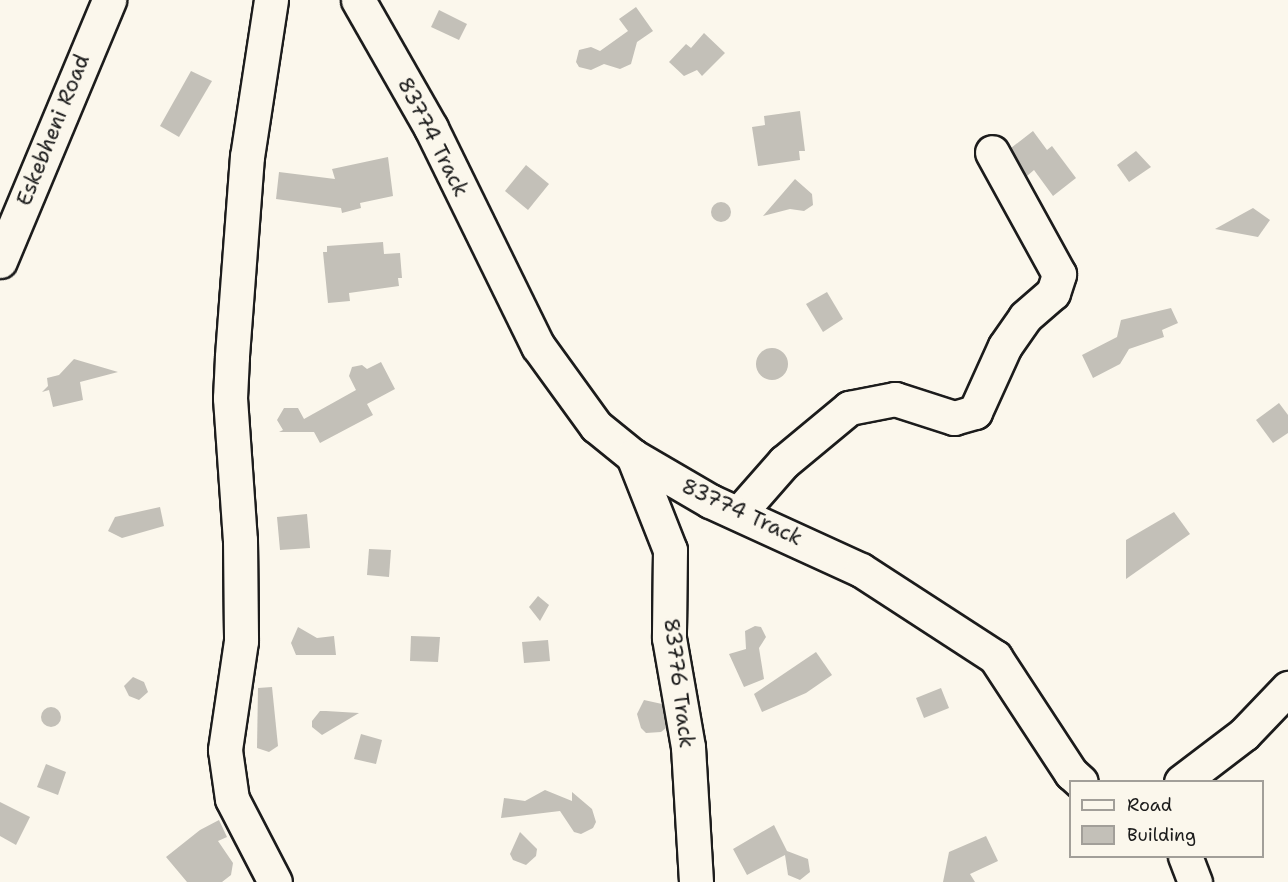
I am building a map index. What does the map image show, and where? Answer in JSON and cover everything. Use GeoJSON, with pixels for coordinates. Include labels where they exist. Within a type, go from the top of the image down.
{"type":"FeatureCollection","features":[{"type":"Feature","properties":{"kind":"street","name":"Eskebheni Road"},"geometry":{"type":"LineString","coordinates":[[0,261],[109,0]]}},
{"type":"Feature","properties":{"kind":"street"},"geometry":{"type":"LineString","coordinates":[[271,0],[247,156],[232,357],[241,641],[225,750],[232,799],[275,882]]}},
{"type":"Feature","properties":{"kind":"street","name":"83774 Track"},"geometry":{"type":"LineString","coordinates":[[358,0],[431,128],[538,346],[596,426],[633,456],[710,501],[740,512],[861,570],[995,657],[1071,773],[1080,780]]}},
{"type":"Feature","properties":{"kind":"street"},"geometry":{"type":"LineString","coordinates":[[740,512],[784,462],[849,408],[896,399],[954,418],[975,412],[1005,346],[1025,317],[1053,293],[1059,274],[992,152]]}},
{"type":"Feature","properties":{"kind":"street","name":"83776 Track"},"geometry":{"type":"LineString","coordinates":[[633,456],[670,550],[669,638],[688,747],[696,882]]}},
{"type":"Feature","properties":{"kind":"street"},"geometry":{"type":"LineString","coordinates":[[1184,780],[1244,734],[1288,688]]}},
{"type":"Feature","properties":{"kind":"street"},"geometry":{"type":"LineString","coordinates":[[1186,858],[1195,882]]}},
{"type":"Feature","properties":{"kind":"building"},"geometry":{"type":"Polygon","coordinates":[[[636,7],[653,31],[637,42],[631,64],[620,69],[604,64],[591,70],[579,67],[576,62],[579,50],[591,47],[600,51],[628,31],[619,19],[636,7]]]}},
{"type":"Feature","properties":{"kind":"building"},"geometry":{"type":"Polygon","coordinates":[[[439,10],[467,24],[459,40],[431,27],[439,10]]]}},
{"type":"Feature","properties":{"kind":"building"},"geometry":{"type":"Polygon","coordinates":[[[704,33],[725,53],[702,76],[697,70],[684,76],[669,62],[686,44],[691,48],[704,33]]]}},
{"type":"Feature","properties":{"kind":"building"},"geometry":{"type":"Polygon","coordinates":[[[191,71],[212,81],[179,137],[160,126],[191,71]]]}},
{"type":"Feature","properties":{"kind":"building"},"geometry":{"type":"Polygon","coordinates":[[[800,111],[805,151],[799,151],[800,160],[758,166],[752,127],[765,125],[764,116],[800,111]]]}},
{"type":"Feature","properties":{"kind":"building"},"geometry":{"type":"Polygon","coordinates":[[[1033,131],[1047,150],[1052,146],[1076,178],[1053,196],[1034,170],[1027,176],[1011,148],[1033,131]]]}},
{"type":"Feature","properties":{"kind":"building"},"geometry":{"type":"Polygon","coordinates":[[[1136,151],[1151,167],[1129,182],[1117,165],[1136,151]]]}},
{"type":"Feature","properties":{"kind":"building"},"geometry":{"type":"Polygon","coordinates":[[[388,157],[393,196],[360,203],[361,208],[342,213],[341,208],[276,199],[279,172],[335,179],[332,169],[388,157]]]}},
{"type":"Feature","properties":{"kind":"building"},"geometry":{"type":"Polygon","coordinates":[[[526,165],[549,184],[528,210],[505,191],[526,165]]]}},
{"type":"Feature","properties":{"kind":"building"},"geometry":{"type":"Polygon","coordinates":[[[795,179],[812,194],[813,205],[804,211],[790,209],[763,216],[795,179]]]}},
{"type":"Feature","properties":{"kind":"building"},"geometry":{"type":"Polygon","coordinates":[[[717,202],[725,202],[731,208],[731,216],[725,222],[717,222],[711,216],[711,208],[717,202]]]}},
{"type":"Feature","properties":{"kind":"building"},"geometry":{"type":"Polygon","coordinates":[[[1253,208],[1270,220],[1258,237],[1215,229],[1253,208]]]}},
{"type":"Feature","properties":{"kind":"building"},"geometry":{"type":"Polygon","coordinates":[[[383,242],[384,254],[400,253],[402,278],[398,278],[399,286],[349,293],[350,301],[328,303],[323,252],[327,252],[327,246],[383,242]]]}},
{"type":"Feature","properties":{"kind":"building"},"geometry":{"type":"Polygon","coordinates":[[[827,292],[843,319],[823,332],[806,304],[827,292]]]}},
{"type":"Feature","properties":{"kind":"building"},"geometry":{"type":"Polygon","coordinates":[[[1171,308],[1178,323],[1162,330],[1164,337],[1129,349],[1120,364],[1093,378],[1082,355],[1117,337],[1121,320],[1171,308]]]}},
{"type":"Feature","properties":{"kind":"building"},"geometry":{"type":"Polygon","coordinates":[[[772,348],[784,352],[788,364],[784,376],[772,380],[760,376],[756,364],[760,352],[772,348]]]}},
{"type":"Feature","properties":{"kind":"building"},"geometry":{"type":"Polygon","coordinates":[[[74,359],[118,372],[80,382],[83,400],[53,407],[49,390],[42,392],[48,386],[47,378],[59,375],[74,359]]]}},
{"type":"Feature","properties":{"kind":"building"},"geometry":{"type":"Polygon","coordinates":[[[381,362],[395,389],[367,404],[373,415],[320,443],[314,432],[279,432],[283,430],[277,420],[284,408],[298,408],[304,419],[356,390],[349,376],[352,367],[362,365],[367,369],[381,362]]]}},
{"type":"Feature","properties":{"kind":"building"},"geometry":{"type":"Polygon","coordinates":[[[1279,403],[1288,415],[1288,433],[1273,443],[1256,420],[1279,403]]]}},
{"type":"Feature","properties":{"kind":"building"},"geometry":{"type":"Polygon","coordinates":[[[160,507],[164,526],[122,538],[108,531],[115,517],[160,507]]]}},
{"type":"Feature","properties":{"kind":"building"},"geometry":{"type":"Polygon","coordinates":[[[1174,512],[1190,534],[1126,579],[1126,540],[1174,512]]]}},
{"type":"Feature","properties":{"kind":"building"},"geometry":{"type":"Polygon","coordinates":[[[307,514],[310,548],[280,550],[277,517],[307,514]]]}},
{"type":"Feature","properties":{"kind":"building"},"geometry":{"type":"Polygon","coordinates":[[[369,549],[391,550],[389,577],[367,575],[369,549]]]}},
{"type":"Feature","properties":{"kind":"building"},"geometry":{"type":"Polygon","coordinates":[[[538,596],[549,605],[540,621],[529,607],[538,596]]]}},
{"type":"Feature","properties":{"kind":"building"},"geometry":{"type":"Polygon","coordinates":[[[755,626],[761,627],[766,637],[759,648],[764,679],[744,687],[729,654],[746,649],[745,631],[755,626]]]}},
{"type":"Feature","properties":{"kind":"building"},"geometry":{"type":"Polygon","coordinates":[[[298,627],[317,638],[334,636],[336,655],[296,655],[291,643],[298,627]]]}},
{"type":"Feature","properties":{"kind":"building"},"geometry":{"type":"Polygon","coordinates":[[[411,636],[440,637],[438,662],[410,661],[411,636]]]}},
{"type":"Feature","properties":{"kind":"building"},"geometry":{"type":"Polygon","coordinates":[[[548,640],[550,661],[524,663],[522,642],[548,640]]]}},
{"type":"Feature","properties":{"kind":"building"},"geometry":{"type":"Polygon","coordinates":[[[816,652],[832,675],[806,693],[762,712],[754,694],[816,652]]]}},
{"type":"Feature","properties":{"kind":"building"},"geometry":{"type":"Polygon","coordinates":[[[133,677],[144,682],[148,692],[139,700],[129,696],[124,686],[133,677]]]}},
{"type":"Feature","properties":{"kind":"building"},"geometry":{"type":"Polygon","coordinates":[[[272,687],[278,746],[269,752],[257,748],[258,688],[272,687]]]}},
{"type":"Feature","properties":{"kind":"building"},"geometry":{"type":"Polygon","coordinates":[[[941,688],[949,708],[924,718],[916,698],[941,688]]]}},
{"type":"Feature","properties":{"kind":"building"},"geometry":{"type":"Polygon","coordinates":[[[644,700],[662,704],[666,728],[661,732],[646,733],[641,728],[637,714],[644,700]]]}},
{"type":"Feature","properties":{"kind":"building"},"geometry":{"type":"Polygon","coordinates":[[[51,707],[58,710],[61,717],[58,724],[51,727],[44,724],[41,717],[44,710],[51,707]]]}},
{"type":"Feature","properties":{"kind":"building"},"geometry":{"type":"Polygon","coordinates":[[[320,711],[359,713],[322,735],[312,727],[312,721],[320,711]]]}},
{"type":"Feature","properties":{"kind":"building"},"geometry":{"type":"Polygon","coordinates":[[[361,734],[382,740],[376,764],[354,759],[361,734]]]}},
{"type":"Feature","properties":{"kind":"building"},"geometry":{"type":"Polygon","coordinates":[[[46,764],[66,772],[58,795],[37,787],[46,764]]]}},
{"type":"Feature","properties":{"kind":"building"},"geometry":{"type":"Polygon","coordinates":[[[545,790],[572,801],[572,792],[592,809],[596,822],[593,828],[581,834],[574,832],[560,811],[501,818],[504,798],[525,801],[545,790]]]}},
{"type":"Feature","properties":{"kind":"building"},"geometry":{"type":"Polygon","coordinates":[[[0,802],[30,817],[16,845],[0,836],[0,802]]]}},
{"type":"Feature","properties":{"kind":"building"},"geometry":{"type":"Polygon","coordinates":[[[219,820],[227,837],[218,841],[233,863],[231,875],[222,882],[187,882],[166,857],[200,830],[219,820]]]}},
{"type":"Feature","properties":{"kind":"building"},"geometry":{"type":"Polygon","coordinates":[[[774,825],[787,851],[808,859],[810,872],[800,880],[788,875],[785,855],[747,875],[733,849],[774,825]]]}},
{"type":"Feature","properties":{"kind":"building"},"geometry":{"type":"Polygon","coordinates":[[[520,832],[537,849],[536,856],[526,865],[513,860],[510,854],[520,832]]]}},
{"type":"Feature","properties":{"kind":"building"},"geometry":{"type":"Polygon","coordinates":[[[986,836],[998,861],[970,874],[975,882],[943,882],[949,852],[986,836]]]}}]}
